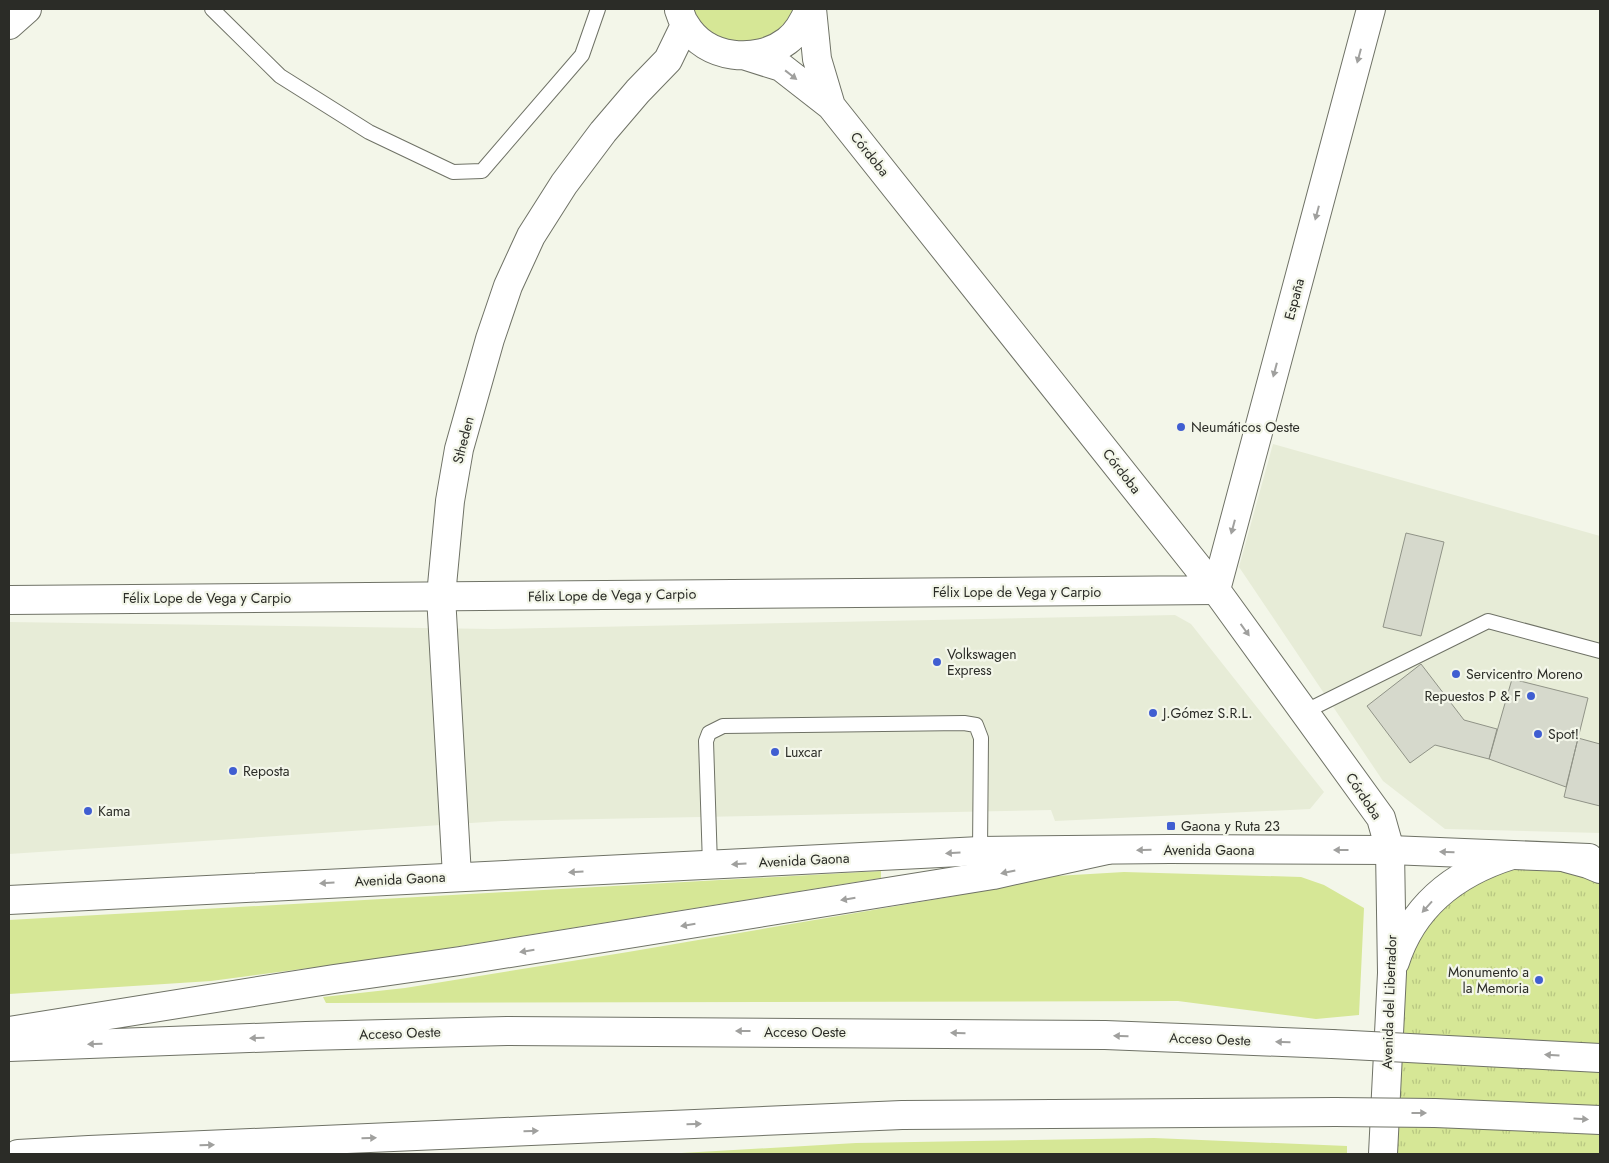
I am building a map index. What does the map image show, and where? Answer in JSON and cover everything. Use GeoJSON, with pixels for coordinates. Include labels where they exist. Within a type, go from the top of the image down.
{"type":"FeatureCollection","features":[{"type":"Feature","properties":{"kind":"main road"},"geometry":{"type":"LineString","coordinates":[[9,25],[27,9]]}},
{"type":"Feature","properties":{"kind":"main road"},"geometry":{"type":"LineString","coordinates":[[682,17],[705,45],[724,54],[746,56],[768,52],[788,40],[803,23],[810,9]]}},
{"type":"Feature","properties":{"kind":"main road","name":"Córdoba"},"geometry":{"type":"LineString","coordinates":[[810,9],[817,59],[831,106]]}},
{"type":"Feature","properties":{"kind":"main road","name":"España"},"geometry":{"type":"LineString","coordinates":[[1216,590],[1372,9]]}},
{"type":"Feature","properties":{"kind":"main road","name":"Stheden"},"geometry":{"type":"LineString","coordinates":[[668,60],[682,17]]}},
{"type":"Feature","properties":{"kind":"main road","name":"Stheden"},"geometry":{"type":"LineString","coordinates":[[457,876],[441,596],[450,501],[459,449],[490,339],[508,286],[531,236],[564,184],[603,132],[668,60],[705,45]]}},
{"type":"Feature","properties":{"kind":"main road","name":"Córdoba"},"geometry":{"type":"LineString","coordinates":[[746,56],[781,68],[831,106],[1216,590],[1381,818],[1390,850]]}},
{"type":"Feature","properties":{"kind":"main road","name":"Félix Lope de Vega y Carpio"},"geometry":{"type":"LineString","coordinates":[[9,600],[1216,590]]}},
{"type":"Feature","properties":{"kind":"main road"},"geometry":{"type":"LineString","coordinates":[[9,1031],[334,979],[470,960],[993,875],[1107,850]]}},
{"type":"Feature","properties":{"kind":"main road","name":"Avenida Gaona"},"geometry":{"type":"LineString","coordinates":[[9,900],[980,851],[1390,850],[1600,858]]}},
{"type":"Feature","properties":{"kind":"main road","name":"Avenida del Libertador"},"geometry":{"type":"LineString","coordinates":[[1384,1152],[1392,973],[1390,850]]}},
{"type":"Feature","properties":{"kind":"main road"},"geometry":{"type":"LineString","coordinates":[[1392,973],[1398,952],[1408,932],[1435,897],[1452,882],[1471,871],[1490,861],[1512,855]]}},
{"type":"Feature","properties":{"kind":"main road"},"geometry":{"type":"LineString","coordinates":[[1566,858],[1600,869]]}},
{"type":"Feature","properties":{"kind":"main road","name":"Acceso Oeste"},"geometry":{"type":"LineString","coordinates":[[9,1047],[507,1031],[1075,1035],[1332,1044],[1600,1058]]}},
{"type":"Feature","properties":{"kind":"main road"},"geometry":{"type":"LineString","coordinates":[[18,1154],[902,1115],[1335,1112],[1435,1113],[1600,1120]]}},
{"type":"Feature","properties":{"kind":"lane"},"geometry":{"type":"LineString","coordinates":[[212,9],[280,76],[370,132],[453,172],[482,171],[582,55],[598,9]]}},
{"type":"Feature","properties":{"kind":"lane"},"geometry":{"type":"LineString","coordinates":[[1304,712],[1488,621],[1600,651]]}},
{"type":"Feature","properties":{"kind":"lane"},"geometry":{"type":"LineString","coordinates":[[710,865],[706,741],[709,733],[723,726],[964,723],[976,725],[981,738],[980,851]]}},
{"type":"Feature","properties":{"kind":"shaded area","name":"Servicentro Moreno"},"geometry":{"type":"Polygon","coordinates":[[[1273,444],[1600,536],[1600,833],[1445,829],[1383,781],[1239,567],[1273,444]]]}},
{"type":"Feature","properties":{"kind":"shaded area"},"geometry":{"type":"Polygon","coordinates":[[[1175,615],[1191,624],[1324,792],[1310,809],[1055,821],[1051,810],[501,821],[9,854],[9,622],[492,629],[1175,615]]]}},
{"type":"Feature","properties":{"kind":"green space"},"geometry":{"type":"Polygon","coordinates":[[[693,9],[794,9],[775,32],[760,39],[738,41],[726,39],[706,28],[693,9]]]}},
{"type":"Feature","properties":{"kind":"green space"},"geometry":{"type":"Polygon","coordinates":[[[1551,864],[1600,879],[1600,1154],[1397,1154],[1406,960],[1441,904],[1491,870],[1551,864]]]}},
{"type":"Feature","properties":{"kind":"green space"},"geometry":{"type":"Polygon","coordinates":[[[881,871],[881,878],[386,958],[211,981],[9,994],[9,920],[881,871]]]}},
{"type":"Feature","properties":{"kind":"green space"},"geometry":{"type":"Polygon","coordinates":[[[1124,872],[1301,877],[1324,885],[1364,908],[1359,1015],[1316,1019],[1178,1001],[326,1003],[323,997],[405,988],[628,952],[949,897],[1039,877],[1124,872]]]}},
{"type":"Feature","properties":{"kind":"green space"},"geometry":{"type":"Polygon","coordinates":[[[1154,1138],[1347,1146],[1347,1154],[664,1154],[856,1143],[1154,1138]]]}},
{"type":"Feature","properties":{"kind":"building"},"geometry":{"type":"Polygon","coordinates":[[[1406,533],[1444,542],[1421,636],[1383,627],[1406,533]]]}},
{"type":"Feature","properties":{"kind":"building"},"geometry":{"type":"Polygon","coordinates":[[[1421,664],[1464,720],[1497,729],[1489,759],[1435,745],[1410,763],[1367,706],[1421,664]]]}},
{"type":"Feature","properties":{"kind":"building","name":"Spot!"},"geometry":{"type":"Polygon","coordinates":[[[1512,679],[1588,698],[1566,787],[1489,759],[1512,679]]]}},
{"type":"Feature","properties":{"kind":"building"},"geometry":{"type":"Polygon","coordinates":[[[1578,738],[1600,744],[1600,806],[1564,797],[1578,738]]]}},
{"type":"Feature","properties":{"kind":"place","name":"Neumáticos Oeste"},"geometry":{"type":"Point","coordinates":[1181,427]}},
{"type":"Feature","properties":{"kind":"place","name":"Volkswagen Express"},"geometry":{"type":"Point","coordinates":[937,662]}},
{"type":"Feature","properties":{"kind":"place","name":"Servicentro Moreno"},"geometry":{"type":"Point","coordinates":[1456,674]}},
{"type":"Feature","properties":{"kind":"place","name":"Repuestos P & F"},"geometry":{"type":"Point","coordinates":[1531,696]}},
{"type":"Feature","properties":{"kind":"place","name":"J.Gómez S.R.L."},"geometry":{"type":"Point","coordinates":[1153,713]}},
{"type":"Feature","properties":{"kind":"place","name":"Spot!"},"geometry":{"type":"Point","coordinates":[1538,734]}},
{"type":"Feature","properties":{"kind":"place","name":"Luxcar"},"geometry":{"type":"Point","coordinates":[775,752]}},
{"type":"Feature","properties":{"kind":"place","name":"Reposta"},"geometry":{"type":"Point","coordinates":[233,771]}},
{"type":"Feature","properties":{"kind":"place","name":"Kama"},"geometry":{"type":"Point","coordinates":[88,811]}},
{"type":"Feature","properties":{"kind":"place","name":"Gaona y Ruta 23"},"geometry":{"type":"Point","coordinates":[1171,826]}},
{"type":"Feature","properties":{"kind":"place","name":"Monumento a la Memoria"},"geometry":{"type":"Point","coordinates":[1539,980]}}]}
